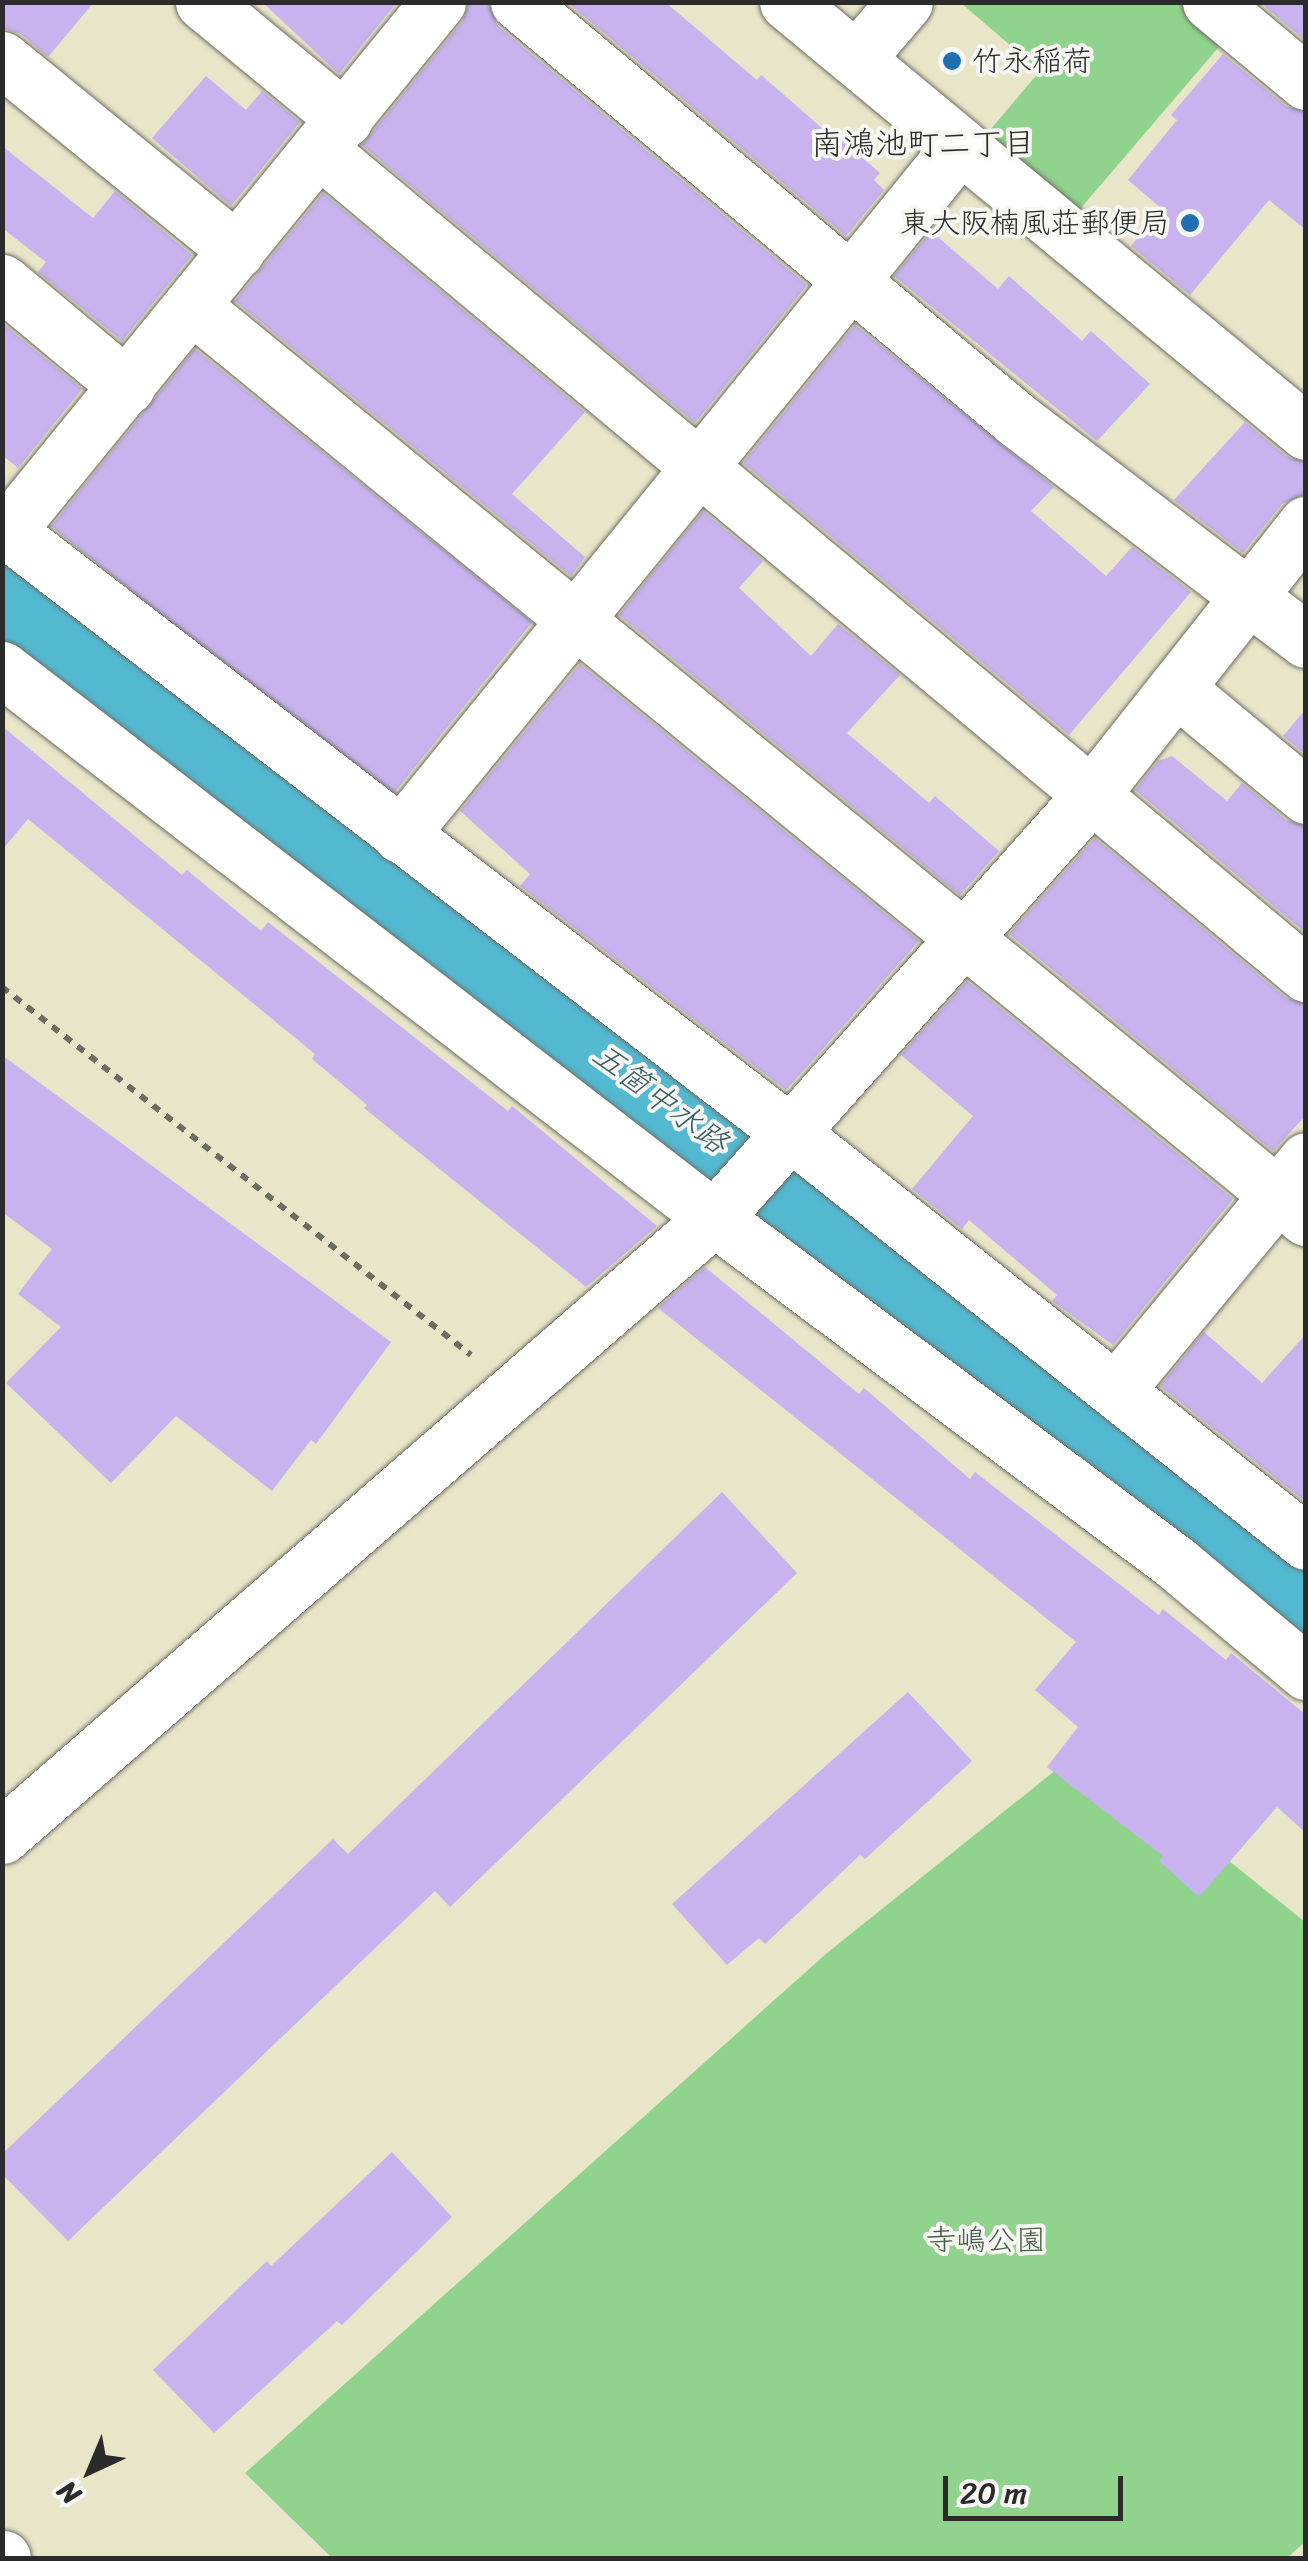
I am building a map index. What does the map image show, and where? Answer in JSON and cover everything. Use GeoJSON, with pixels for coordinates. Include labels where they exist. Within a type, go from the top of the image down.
{"type":"FeatureCollection","features":[{"type":"Feature","properties":{"kind":"street"},"geometry":{"type":"LineString","coordinates":[[203,2],[333,135],[700,468],[1306,974]]}},
{"type":"Feature","properties":{"kind":"street"},"geometry":{"type":"LineString","coordinates":[[438,2],[127,386],[12,504],[7,531],[792,1134],[1306,1542]]}},
{"type":"Feature","properties":{"kind":"street"},"geometry":{"type":"LineString","coordinates":[[518,2],[1017,420],[1306,640]]}},
{"type":"Feature","properties":{"kind":"street"},"geometry":{"type":"LineString","coordinates":[[787,2],[1306,432]]}},
{"type":"Feature","properties":{"kind":"street"},"geometry":{"type":"LineString","coordinates":[[856,59],[904,2]]}},
{"type":"Feature","properties":{"kind":"street"},"geometry":{"type":"LineString","coordinates":[[1210,2],[1306,82]]}},
{"type":"Feature","properties":{"kind":"street"},"geometry":{"type":"LineString","coordinates":[[2,58],[238,251]]}},
{"type":"Feature","properties":{"kind":"street"},"geometry":{"type":"LineString","coordinates":[[400,835],[573,617],[700,468],[960,146]]}},
{"type":"Feature","properties":{"kind":"street"},"geometry":{"type":"LineString","coordinates":[[2,282],[127,386]]}},
{"type":"Feature","properties":{"kind":"street"},"geometry":{"type":"LineString","coordinates":[[192,306],[966,937],[1296,1191],[1116,1390]]}},
{"type":"Feature","properties":{"kind":"street"},"geometry":{"type":"LineString","coordinates":[[2,1836],[721,1210],[1091,796],[1306,524]]}},
{"type":"Feature","properties":{"kind":"street"},"geometry":{"type":"LineString","coordinates":[[2,669],[721,1210],[1176,1563],[1306,1672]]}},
{"type":"Feature","properties":{"kind":"street"},"geometry":{"type":"LineString","coordinates":[[1176,688],[1306,796]]}},
{"type":"Feature","properties":{"kind":"path"},"geometry":{"type":"LineString","coordinates":[[2,987],[515,1390]]}},
{"type":"Feature","properties":{"kind":"green space"},"geometry":{"type":"Polygon","coordinates":[[[961,3],[1191,3],[1229,35],[1069,222],[978,144],[1040,71],[961,3]]]}},
{"type":"Feature","properties":{"kind":"green space","name":"寺嶋公園"},"geometry":{"type":"Polygon","coordinates":[[[1086,1746],[1305,1922],[1306,2541],[1287,2558],[332,2558],[245,2473],[827,1953],[1086,1746]]]}},
{"type":"Feature","properties":{"kind":"building"},"geometry":{"type":"Polygon","coordinates":[[[2,2],[94,2],[48,57],[21,34],[2,28],[2,2]]]}},
{"type":"Feature","properties":{"kind":"building"},"geometry":{"type":"Polygon","coordinates":[[[262,2],[397,2],[339,74],[262,2]]]}},
{"type":"Feature","properties":{"kind":"building"},"geometry":{"type":"Polygon","coordinates":[[[469,2],[488,2],[498,26],[807,285],[695,423],[362,145],[462,22],[469,2]]]}},
{"type":"Feature","properties":{"kind":"building"},"geometry":{"type":"Polygon","coordinates":[[[567,2],[665,2],[757,80],[761,75],[880,173],[874,180],[884,190],[846,236],[567,2]]]}},
{"type":"Feature","properties":{"kind":"building"},"geometry":{"type":"Polygon","coordinates":[[[1267,2],[1306,2],[1306,41],[1264,6],[1267,2]]]}},
{"type":"Feature","properties":{"kind":"building"},"geometry":{"type":"Polygon","coordinates":[[[1223,54],[1286,106],[1306,112],[1306,230],[1269,200],[1190,295],[1131,246],[1162,209],[1128,180],[1177,120],[1171,115],[1223,54]]]}},
{"type":"Feature","properties":{"kind":"building"},"geometry":{"type":"Polygon","coordinates":[[[206,76],[246,110],[262,91],[300,122],[231,206],[152,138],[206,76]]]}},
{"type":"Feature","properties":{"kind":"building"},"geometry":{"type":"Polygon","coordinates":[[[2,146],[93,218],[115,191],[192,255],[122,341],[38,272],[46,262],[2,228],[2,146]]]}},
{"type":"Feature","properties":{"kind":"building"},"geometry":{"type":"Polygon","coordinates":[[[323,193],[585,412],[512,494],[585,557],[571,576],[235,301],[323,193]]]}},
{"type":"Feature","properties":{"kind":"building"},"geometry":{"type":"Polygon","coordinates":[[[931,231],[998,289],[1009,276],[1082,341],[1091,331],[1150,384],[1097,441],[894,276],[931,231]]]}},
{"type":"Feature","properties":{"kind":"building"},"geometry":{"type":"Polygon","coordinates":[[[2,323],[82,389],[18,468],[2,455],[2,323]]]}},
{"type":"Feature","properties":{"kind":"building"},"geometry":{"type":"Polygon","coordinates":[[[855,325],[1054,487],[1031,511],[1106,576],[1132,547],[1191,592],[1069,735],[743,463],[855,325]]]}},
{"type":"Feature","properties":{"kind":"building"},"geometry":{"type":"Polygon","coordinates":[[[195,349],[532,622],[389,799],[52,526],[195,349]]]}},
{"type":"Feature","properties":{"kind":"building"},"geometry":{"type":"Polygon","coordinates":[[[1245,422],[1286,456],[1306,462],[1306,494],[1282,504],[1243,553],[1174,500],[1245,422]]]}},
{"type":"Feature","properties":{"kind":"building"},"geometry":{"type":"Polygon","coordinates":[[[703,511],[763,561],[739,588],[811,656],[838,624],[900,675],[847,733],[929,803],[935,796],[999,851],[960,895],[619,615],[703,511]]]}},
{"type":"Feature","properties":{"kind":"building"},"geometry":{"type":"Polygon","coordinates":[[[580,664],[919,941],[786,1090],[520,886],[530,874],[460,811],[580,664]]]}},
{"type":"Feature","properties":{"kind":"building"},"geometry":{"type":"Polygon","coordinates":[[[1306,709],[1306,755],[1283,736],[1306,709]]]}},
{"type":"Feature","properties":{"kind":"building"},"geometry":{"type":"Polygon","coordinates":[[[2,726],[182,875],[187,870],[261,931],[268,922],[508,1111],[512,1106],[657,1226],[586,1287],[364,1108],[367,1105],[312,1059],[315,1054],[28,819],[2,850],[2,726]]]}},
{"type":"Feature","properties":{"kind":"building"},"geometry":{"type":"Polygon","coordinates":[[[1172,756],[1227,801],[1242,783],[1286,820],[1306,826],[1306,933],[1135,790],[1158,761],[1172,756]]]}},
{"type":"Feature","properties":{"kind":"building"},"geometry":{"type":"Polygon","coordinates":[[[1095,838],[1286,998],[1306,1004],[1306,1115],[1273,1151],[1009,934],[1095,838]]]}},
{"type":"Feature","properties":{"kind":"building"},"geometry":{"type":"Polygon","coordinates":[[[967,981],[1233,1199],[1113,1345],[1052,1301],[1057,1295],[969,1220],[962,1229],[912,1189],[973,1116],[901,1055],[967,981]]]}},
{"type":"Feature","properties":{"kind":"building"},"geometry":{"type":"Polygon","coordinates":[[[2,1055],[391,1342],[316,1444],[311,1440],[272,1491],[176,1416],[111,1483],[6,1383],[61,1327],[18,1294],[52,1249],[2,1212],[2,1055]]]}},
{"type":"Feature","properties":{"kind":"building"},"geometry":{"type":"Polygon","coordinates":[[[705,1267],[859,1394],[864,1388],[970,1479],[975,1472],[1159,1615],[1163,1609],[1226,1660],[1231,1653],[1306,1715],[1306,1833],[1277,1807],[1199,1897],[1159,1861],[1163,1856],[1047,1767],[1078,1727],[1035,1690],[1076,1642],[658,1308],[705,1267]]]}},
{"type":"Feature","properties":{"kind":"building"},"geometry":{"type":"Polygon","coordinates":[[[1204,1332],[1262,1383],[1306,1334],[1306,1502],[1160,1386],[1204,1332]]]}},
{"type":"Feature","properties":{"kind":"building"},"geometry":{"type":"Polygon","coordinates":[[[722,1492],[797,1573],[450,1907],[435,1891],[68,2241],[2,2174],[2,2154],[333,1839],[348,1854],[722,1492]]]}},
{"type":"Feature","properties":{"kind":"building"},"geometry":{"type":"Polygon","coordinates":[[[908,1692],[972,1761],[865,1859],[860,1855],[765,1944],[759,1938],[727,1965],[672,1904],[908,1692]]]}},
{"type":"Feature","properties":{"kind":"building"},"geometry":{"type":"Polygon","coordinates":[[[392,2152],[452,2217],[342,2325],[337,2321],[214,2433],[153,2370],[267,2261],[271,2266],[392,2152]]]}},
{"type":"Feature","properties":{"kind":"waterway","name":"五箇中水路"},"geometry":{"type":"LineString","coordinates":[[2,608],[707,1134],[1306,1607]]}},
{"type":"Feature","properties":{"kind":"place","name":"竹永稲荷"},"geometry":{"type":"Point","coordinates":[952,61]}},
{"type":"Feature","properties":{"kind":"place","name":"東大阪楠風荘郵便局"},"geometry":{"type":"Point","coordinates":[1190,223]}},
{"type":"Feature","properties":{"kind":"district","name":"南鴻池町二丁目"},"geometry":{"type":"Point","coordinates":[923,144]}}]}
